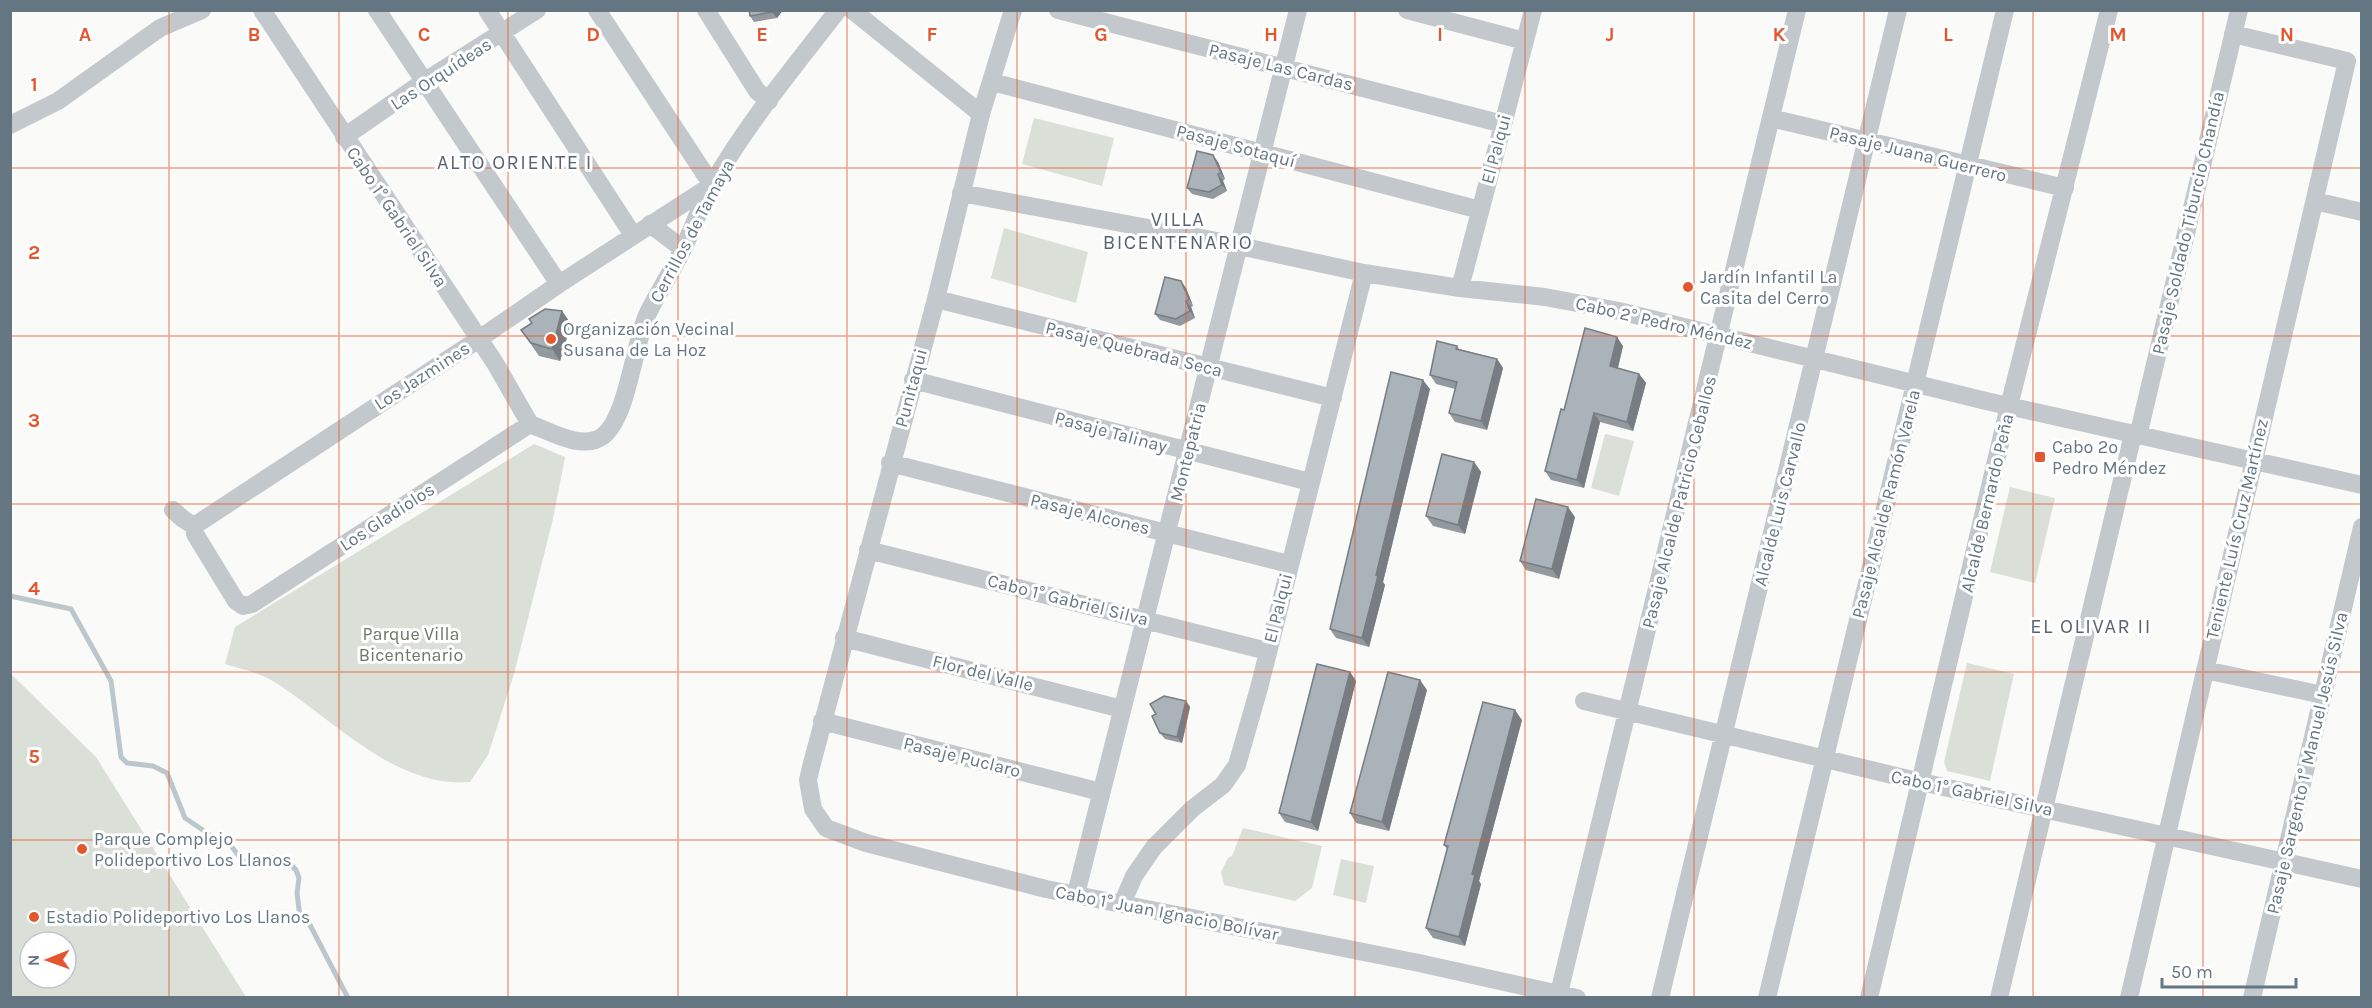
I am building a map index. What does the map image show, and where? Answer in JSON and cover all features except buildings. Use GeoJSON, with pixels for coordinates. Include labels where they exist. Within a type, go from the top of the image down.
{"type":"FeatureCollection","features":[{"type":"Feature","properties":{"kind":"street","name":"Cabo 1° Gabriel Silva"},"geometry":{"type":"LineString","coordinates":[[262,10],[479,339],[531,424]]}},
{"type":"Feature","properties":{"kind":"street"},"geometry":{"type":"LineString","coordinates":[[377,10],[559,284]]}},
{"type":"Feature","properties":{"kind":"street"},"geometry":{"type":"LineString","coordinates":[[487,10],[633,236]]}},
{"type":"Feature","properties":{"kind":"street","name":"Las Orquídeas"},"geometry":{"type":"LineString","coordinates":[[344,137],[425,81],[537,10]]}},
{"type":"Feature","properties":{"kind":"street"},"geometry":{"type":"LineString","coordinates":[[597,10],[712,185]]}},
{"type":"Feature","properties":{"kind":"street"},"geometry":{"type":"LineString","coordinates":[[706,10],[757,91],[769,100]]}},
{"type":"Feature","properties":{"kind":"street","name":"Cerrillos de Tamaya"},"geometry":{"type":"LineString","coordinates":[[531,424],[577,441],[597,439],[611,427],[625,392],[647,315],[683,249],[712,185],[769,100],[838,10]]}},
{"type":"Feature","properties":{"kind":"street"},"geometry":{"type":"LineString","coordinates":[[852,10],[981,114]]}},
{"type":"Feature","properties":{"kind":"street","name":"Punitaqui"},"geometry":{"type":"LineString","coordinates":[[811,766],[936,298],[981,114],[1013,10]]}},
{"type":"Feature","properties":{"kind":"street","name":"Pasaje Las Cardas"},"geometry":{"type":"LineString","coordinates":[[1058,10],[1503,124]]}},
{"type":"Feature","properties":{"kind":"street","name":"Montepatria"},"geometry":{"type":"LineString","coordinates":[[1076,894],[1298,10]]}},
{"type":"Feature","properties":{"kind":"street"},"geometry":{"type":"LineString","coordinates":[[1407,10],[1524,41]]}},
{"type":"Feature","properties":{"kind":"street","name":"El Palqui"},"geometry":{"type":"LineString","coordinates":[[1460,288],[1533,10]]}},
{"type":"Feature","properties":{"kind":"street","name":"Pasaje Alcalde Patricio Ceballos"},"geometry":{"type":"LineString","coordinates":[[1559,993],[1797,10]]}},
{"type":"Feature","properties":{"kind":"street","name":"Alcalde Luis Carvallo"},"geometry":{"type":"LineString","coordinates":[[1660,998],[1898,10]]}},
{"type":"Feature","properties":{"kind":"street","name":"Pasaje Alcalde Ramón Varela"},"geometry":{"type":"LineString","coordinates":[[1767,998],[2005,10]]}},
{"type":"Feature","properties":{"kind":"street","name":"Alcalde Bernardo Peña"},"geometry":{"type":"LineString","coordinates":[[1869,998],[2010,406],[2109,10]]}},
{"type":"Feature","properties":{"kind":"street","name":"Pasaje Soldado Tiburcio Chandía"},"geometry":{"type":"LineString","coordinates":[[2000,998],[2239,10]]}},
{"type":"Feature","properties":{"kind":"street"},"geometry":{"type":"LineString","coordinates":[[10,125],[57,101],[160,28],[202,11]]}},
{"type":"Feature","properties":{"kind":"street","name":"Teniente Luís Cruz Martínez"},"geometry":{"type":"LineString","coordinates":[[2128,998],[2347,61],[2233,34]]}},
{"type":"Feature","properties":{"kind":"street","name":"Pasaje Sotaquí"},"geometry":{"type":"LineString","coordinates":[[992,82],[1480,210]]}},
{"type":"Feature","properties":{"kind":"street","name":"Pasaje Juana Guerrero"},"geometry":{"type":"LineString","coordinates":[[1771,118],[1967,167],[2065,188]]}},
{"type":"Feature","properties":{"kind":"street","name":"Los Jazmines"},"geometry":{"type":"LineString","coordinates":[[194,526],[712,185]]}},
{"type":"Feature","properties":{"kind":"street","name":"Cabo 2° Pedro Méndez"},"geometry":{"type":"LineString","coordinates":[[961,193],[1364,273],[1460,288],[1545,297],[1619,311],[1915,384],[2361,485]]}},
{"type":"Feature","properties":{"kind":"street"},"geometry":{"type":"LineString","coordinates":[[2315,201],[2361,212]]}},
{"type":"Feature","properties":{"kind":"street"},"geometry":{"type":"LineString","coordinates":[[650,224],[683,249]]}},
{"type":"Feature","properties":{"kind":"street","name":"El Palqui"},"geometry":{"type":"LineString","coordinates":[[1122,904],[1134,876],[1154,847],[1181,819],[1214,794],[1231,776],[1241,753],[1364,273]]}},
{"type":"Feature","properties":{"kind":"street","name":"Pasaje Quebrada Seca"},"geometry":{"type":"LineString","coordinates":[[936,298],[1333,398]]}},
{"type":"Feature","properties":{"kind":"street","name":"Pasaje Talinay"},"geometry":{"type":"LineString","coordinates":[[913,380],[1310,482]]}},
{"type":"Feature","properties":{"kind":"street","name":"Los Gladiolos"},"geometry":{"type":"LineString","coordinates":[[194,526],[195,534],[236,602],[243,606],[252,604],[531,424]]}},
{"type":"Feature","properties":{"kind":"street","name":"Pasaje Alcones"},"geometry":{"type":"LineString","coordinates":[[891,463],[1289,564]]}},
{"type":"Feature","properties":{"kind":"street"},"geometry":{"type":"LineString","coordinates":[[173,510],[194,526]]}},
{"type":"Feature","properties":{"kind":"street","name":"Pasaje Sargento 1° Manuel Jesús Silva"},"geometry":{"type":"LineString","coordinates":[[2252,998],[2361,527]]}},
{"type":"Feature","properties":{"kind":"street","name":"Cabo 1° Gabriel Silva"},"geometry":{"type":"LineString","coordinates":[[868,550],[1267,651]]}},
{"type":"Feature","properties":{"kind":"street","name":"Flor del Valle"},"geometry":{"type":"LineString","coordinates":[[844,638],[1122,709]]}},
{"type":"Feature","properties":{"kind":"street"},"geometry":{"type":"LineString","coordinates":[[2205,670],[2323,695]]}},
{"type":"Feature","properties":{"kind":"street","name":"Cabo 1° Gabriel Silva"},"geometry":{"type":"LineString","coordinates":[[1584,701],[1921,782],[2361,879]]}},
{"type":"Feature","properties":{"kind":"street","name":"Pasaje Puclaro"},"geometry":{"type":"LineString","coordinates":[[822,722],[1101,792]]}},
{"type":"Feature","properties":{"kind":"street","name":"Cabo 1° Juan Ignacio Bolívar"},"geometry":{"type":"LineString","coordinates":[[811,766],[807,780],[813,809],[826,828],[866,843],[1046,889],[1577,998]]}},
{"type":"Feature","properties":{"kind":"green space"},"geometry":{"type":"Polygon","coordinates":[[[1034,118],[1114,138],[1102,186],[1022,164],[1034,118]]]}},
{"type":"Feature","properties":{"kind":"green space"},"geometry":{"type":"Polygon","coordinates":[[[1004,228],[1088,252],[1076,303],[991,278],[1004,228]]]}},
{"type":"Feature","properties":{"kind":"green space"},"geometry":{"type":"Polygon","coordinates":[[[1605,434],[1634,441],[1619,496],[1591,488],[1605,434]]]}},
{"type":"Feature","properties":{"kind":"green space","name":"Parque Villa Bicentenario"},"geometry":{"type":"Polygon","coordinates":[[[534,444],[565,457],[553,519],[514,674],[488,755],[470,782],[443,781],[416,774],[391,763],[366,748],[273,681],[256,673],[225,664],[235,627],[534,444]]]}},
{"type":"Feature","properties":{"kind":"green space"},"geometry":{"type":"Polygon","coordinates":[[[2010,487],[2055,498],[2035,583],[1990,572],[2010,487]]]}},
{"type":"Feature","properties":{"kind":"green space"},"geometry":{"type":"Polygon","coordinates":[[[1967,663],[2014,674],[1990,781],[1947,771],[1944,762],[1967,663]]]}},
{"type":"Feature","properties":{"kind":"green space","name":"Parque Complejo Polideportivo Los Llanos"},"geometry":{"type":"Polygon","coordinates":[[[11,674],[96,757],[246,997],[11,997],[11,674]]]}},
{"type":"Feature","properties":{"kind":"green space"},"geometry":{"type":"Polygon","coordinates":[[[1243,828],[1322,846],[1312,888],[1295,901],[1224,885],[1221,872],[1228,858],[1232,856],[1243,828]]]}},
{"type":"Feature","properties":{"kind":"green space"},"geometry":{"type":"Polygon","coordinates":[[[1341,859],[1374,866],[1366,903],[1333,895],[1341,859]]]}},
{"type":"Feature","properties":{"kind":"waterway"},"geometry":{"type":"LineString","coordinates":[[10,596],[71,609],[111,681],[121,757],[127,763],[153,766],[167,773],[185,818],[213,837],[225,838],[242,860],[251,865],[276,857],[288,861],[296,870],[299,878],[297,893],[300,917],[310,925],[348,998]]}},
{"type":"Feature","properties":{"kind":"place","name":"Jardín Infantil La Casita del Cerro"},"geometry":{"type":"Point","coordinates":[1688,287]}},
{"type":"Feature","properties":{"kind":"place","name":"Organización Vecinal Susana de La Hoz"},"geometry":{"type":"Point","coordinates":[551,339]}},
{"type":"Feature","properties":{"kind":"place","name":"Cabo 2º Pedro Méndez"},"geometry":{"type":"Point","coordinates":[2040,457]}},
{"type":"Feature","properties":{"kind":"place","name":"Parque Complejo Polideportivo Los Llanos"},"geometry":{"type":"Point","coordinates":[82,849]}},
{"type":"Feature","properties":{"kind":"place","name":"Estadio Polideportivo Los Llanos"},"geometry":{"type":"Point","coordinates":[34,917]}},
{"type":"Feature","properties":{"kind":"district","name":"ALTO ORIENTE I"},"geometry":{"type":"Point","coordinates":[515,162]}},
{"type":"Feature","properties":{"kind":"district","name":"VILLA BICENTENARIO"},"geometry":{"type":"Point","coordinates":[1178,230]}},
{"type":"Feature","properties":{"kind":"district","name":"EL OLIVAR II"},"geometry":{"type":"Point","coordinates":[2091,626]}}]}
